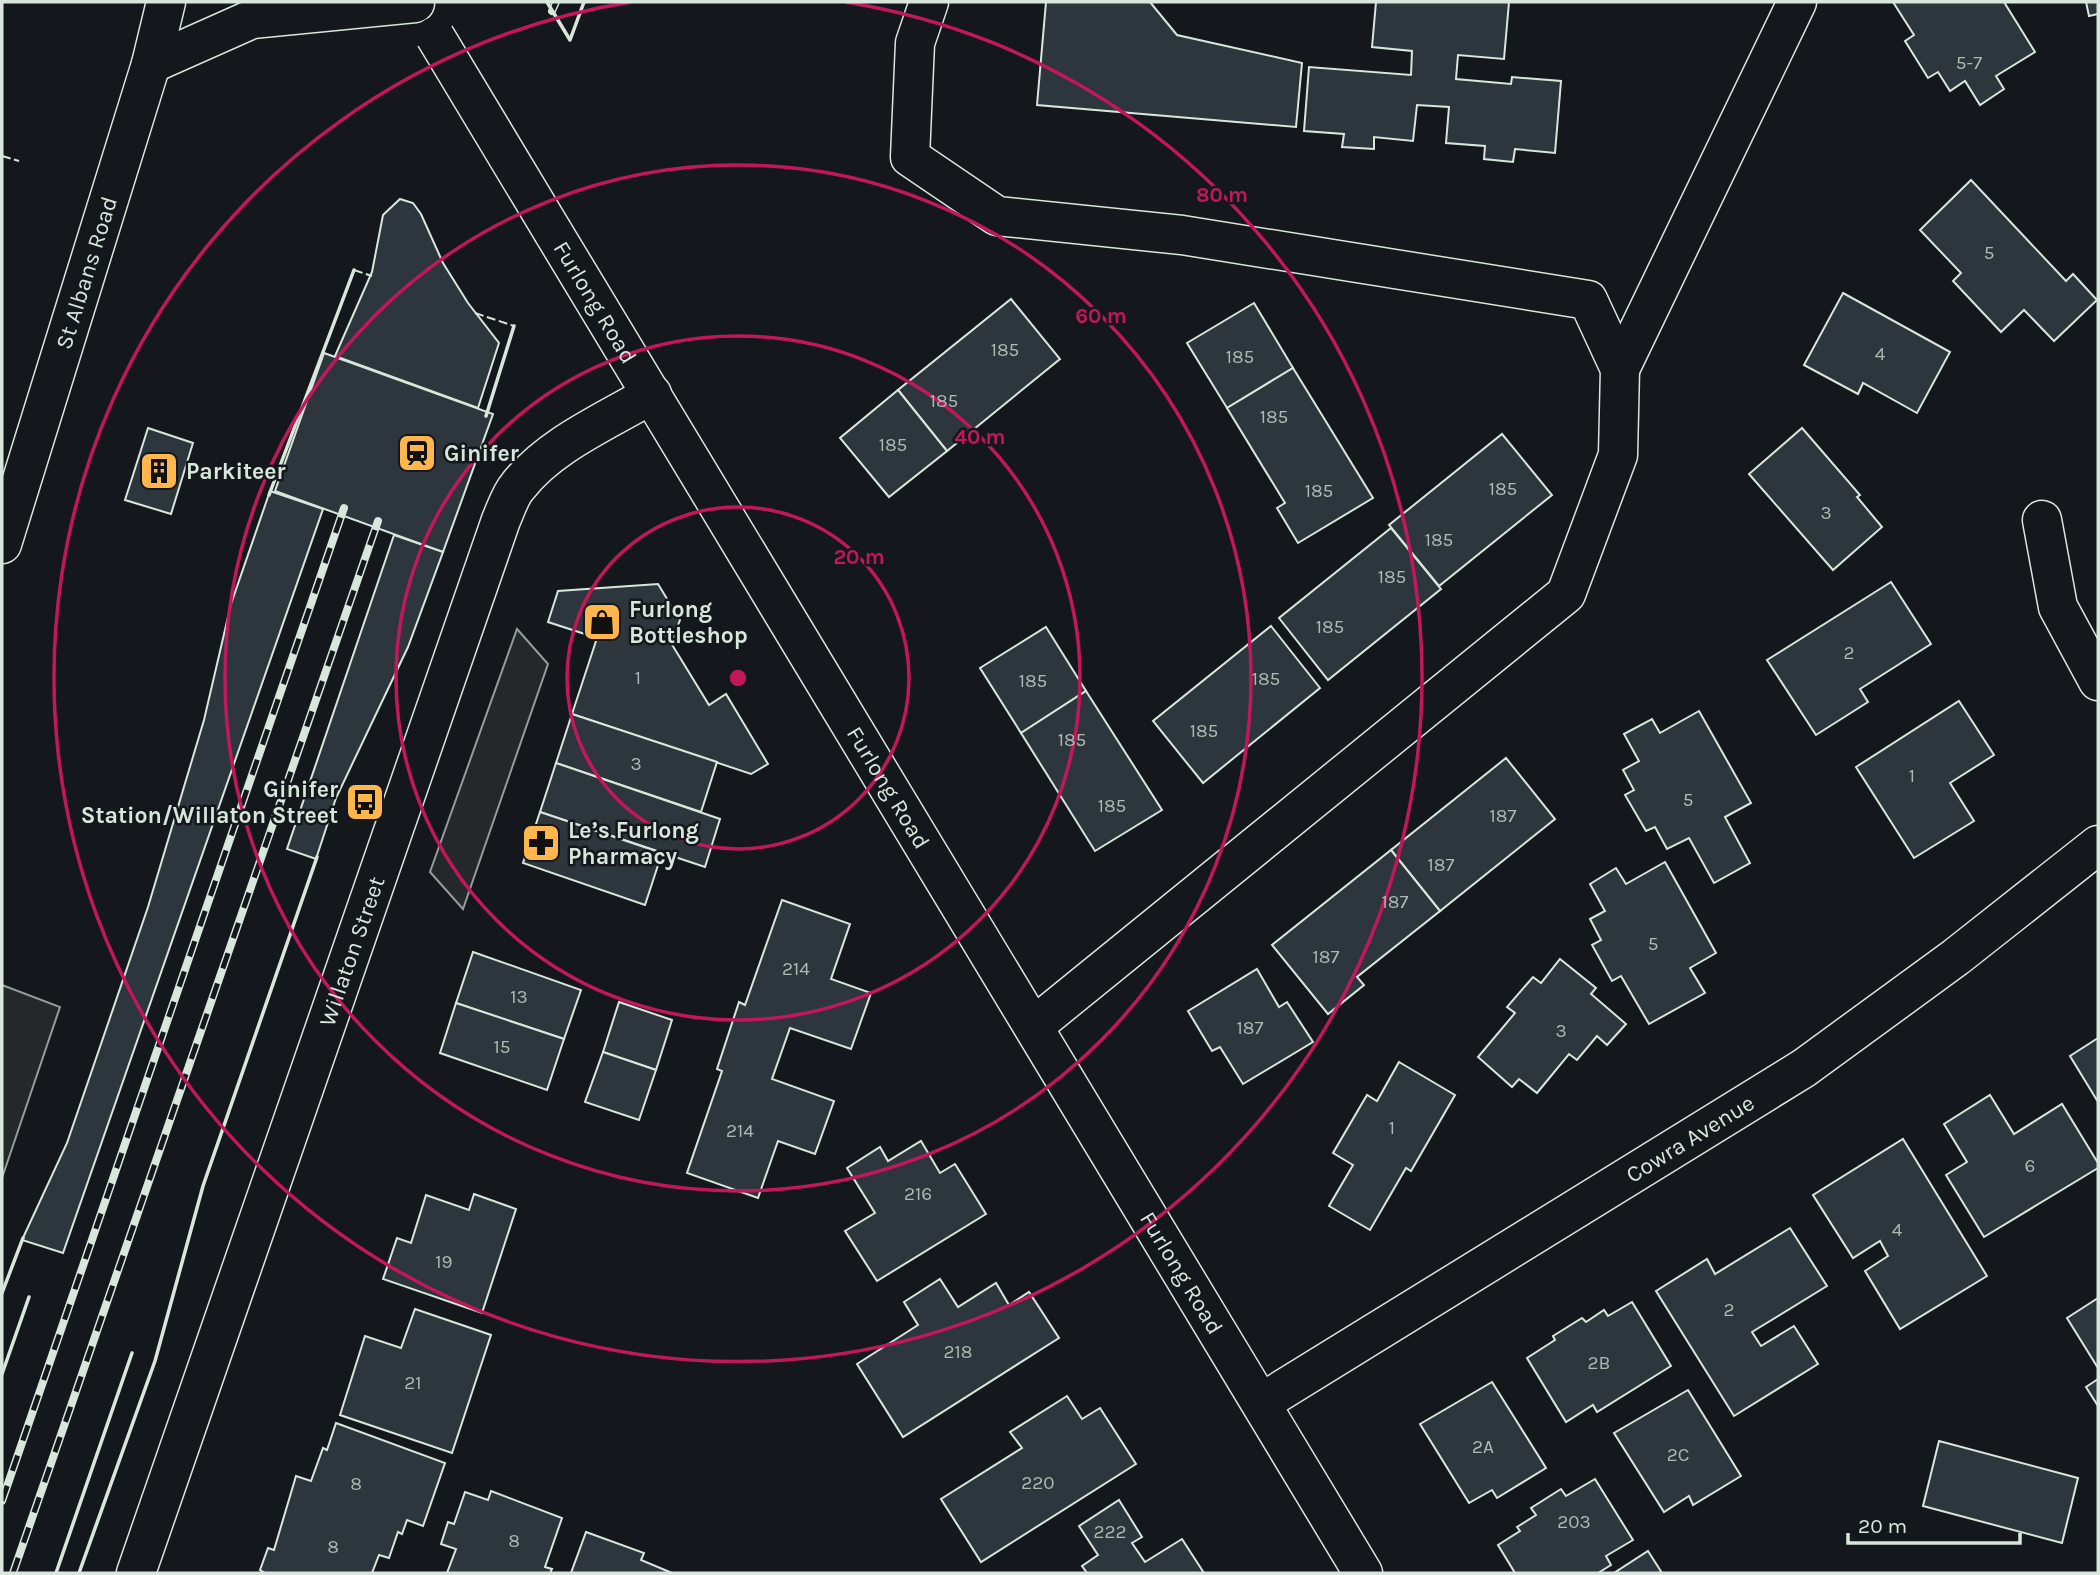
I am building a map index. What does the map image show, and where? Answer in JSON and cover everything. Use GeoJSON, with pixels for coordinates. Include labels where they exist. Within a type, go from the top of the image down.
{"type":"FeatureCollection","features":[{"type":"Feature","properties":{"kind":"main road","name":"St Albans Road"},"geometry":{"type":"LineString","coordinates":[[2,544],[151,64],[166,2]]}},
{"type":"Feature","properties":{"kind":"main road"},"geometry":{"type":"LineString","coordinates":[[151,64],[252,19],[414,2]]}},
{"type":"Feature","properties":{"kind":"main road","name":"Furlong Road"},"geometry":{"type":"LineString","coordinates":[[414,2],[1363,1573]]}},
{"type":"Feature","properties":{"kind":"main road"},"geometry":{"type":"LineString","coordinates":[[929,2],[915,43],[910,157],[997,216],[1182,235],[1588,300],[1620,369]]}},
{"type":"Feature","properties":{"kind":"main road"},"geometry":{"type":"LineString","coordinates":[[1034,1026],[1566,594],[1618,455],[1620,369],[1797,2]]}},
{"type":"Feature","properties":{"kind":"main road","name":"Willaton Street"},"geometry":{"type":"LineString","coordinates":[[136,1573],[501,520],[516,488],[530,472],[571,442],[652,394]]}},
{"type":"Feature","properties":{"kind":"main road"},"geometry":{"type":"LineString","coordinates":[[2042,520],[2058,607],[2098,681]]}},
{"type":"Feature","properties":{"kind":"main road","name":"Cowra Avenue"},"geometry":{"type":"LineString","coordinates":[[1261,1403],[1804,1068],[1956,957],[2098,845]]}},
{"type":"Feature","properties":{"kind":"shaded area"},"geometry":{"type":"Polygon","coordinates":[[[517,629],[548,664],[463,909],[430,872],[517,629]]]}},
{"type":"Feature","properties":{"kind":"shaded area"},"geometry":{"type":"Polygon","coordinates":[[[2,985],[60,1007],[2,1178],[2,985]]]}},
{"type":"Feature","properties":{"kind":"building"},"geometry":{"type":"Polygon","coordinates":[[[1046,2],[1150,2],[1177,35],[1302,63],[1296,127],[1037,105],[1046,2]]]}},
{"type":"Feature","properties":{"kind":"building"},"geometry":{"type":"Polygon","coordinates":[[[1376,2],[1509,2],[1504,59],[1458,55],[1456,79],[1511,84],[1512,77],[1561,81],[1555,153],[1515,149],[1513,162],[1484,159],[1485,146],[1446,143],[1449,107],[1417,105],[1413,141],[1374,137],[1374,149],[1342,147],[1344,134],[1304,131],[1309,67],[1411,75],[1412,51],[1372,47],[1376,2]]]}},
{"type":"Feature","properties":{"kind":"building"},"geometry":{"type":"Polygon","coordinates":[[[1893,2],[2004,2],[2035,52],[1996,76],[2004,89],[1980,105],[1965,81],[1950,91],[1938,72],[1928,78],[1905,41],[1914,35],[1893,2]]]}},
{"type":"Feature","properties":{"kind":"building"},"geometry":{"type":"Polygon","coordinates":[[[2086,2],[2098,2],[2098,14],[2089,16],[2086,2]]]}},
{"type":"Feature","properties":{"kind":"building"},"geometry":{"type":"Polygon","coordinates":[[[1971,180],[2066,281],[2073,274],[2097,300],[2054,341],[2024,310],[2001,332],[1953,281],[1961,273],[1920,230],[1971,180]]]}},
{"type":"Feature","properties":{"kind":"building"},"geometry":{"type":"Polygon","coordinates":[[[400,199],[413,203],[421,214],[443,263],[468,303],[499,343],[478,408],[335,356],[372,272],[383,215],[400,199]]]}},
{"type":"Feature","properties":{"kind":"building"},"geometry":{"type":"Polygon","coordinates":[[[1843,293],[1950,352],[1917,413],[1863,383],[1858,394],[1804,365],[1843,293]]]}},
{"type":"Feature","properties":{"kind":"building"},"geometry":{"type":"Polygon","coordinates":[[[1011,299],[1060,359],[947,451],[898,390],[1011,299]]]}},
{"type":"Feature","properties":{"kind":"building"},"geometry":{"type":"Polygon","coordinates":[[[1254,303],[1293,368],[1227,408],[1187,343],[1254,303]]]}},
{"type":"Feature","properties":{"kind":"building"},"geometry":{"type":"Polygon","coordinates":[[[324,353],[493,414],[443,552],[275,491],[324,353]]]}},
{"type":"Feature","properties":{"kind":"building"},"geometry":{"type":"Polygon","coordinates":[[[1293,368],[1373,498],[1298,543],[1277,508],[1285,503],[1227,408],[1293,368]]]}},
{"type":"Feature","properties":{"kind":"building"},"geometry":{"type":"Polygon","coordinates":[[[898,390],[947,451],[889,497],[840,438],[898,390]]]}},
{"type":"Feature","properties":{"kind":"building","name":"Parkiteer"},"geometry":{"type":"Polygon","coordinates":[[[148,428],[193,443],[171,514],[125,500],[148,428]]]}},
{"type":"Feature","properties":{"kind":"building"},"geometry":{"type":"Polygon","coordinates":[[[1802,428],[1860,495],[1857,497],[1882,527],[1833,570],[1749,474],[1802,428]]]}},
{"type":"Feature","properties":{"kind":"building"},"geometry":{"type":"Polygon","coordinates":[[[1502,434],[1552,495],[1439,586],[1389,525],[1502,434]]]}},
{"type":"Feature","properties":{"kind":"building"},"geometry":{"type":"Polygon","coordinates":[[[270,491],[323,509],[63,1253],[22,1240],[67,1143],[148,907],[204,720],[231,604],[270,491]]]}},
{"type":"Feature","properties":{"kind":"building"},"geometry":{"type":"Polygon","coordinates":[[[1391,528],[1441,589],[1328,680],[1279,618],[1391,528]]]}},
{"type":"Feature","properties":{"kind":"building"},"geometry":{"type":"Polygon","coordinates":[[[394,535],[443,552],[408,647],[336,798],[316,859],[287,849],[394,535]]]}},
{"type":"Feature","properties":{"kind":"building"},"geometry":{"type":"Polygon","coordinates":[[[1891,582],[1931,644],[1860,689],[1868,702],[1816,735],[1767,660],[1891,582]]]}},
{"type":"Feature","properties":{"kind":"building"},"geometry":{"type":"Polygon","coordinates":[[[658,584],[680,620],[671,643],[709,705],[726,694],[768,764],[751,774],[572,714],[597,638],[548,622],[558,591],[658,584]]]}},
{"type":"Feature","properties":{"kind":"building"},"geometry":{"type":"Polygon","coordinates":[[[1271,626],[1320,688],[1203,783],[1153,721],[1271,626]]]}},
{"type":"Feature","properties":{"kind":"building"},"geometry":{"type":"Polygon","coordinates":[[[1046,627],[1086,691],[1021,733],[980,668],[1046,627]]]}},
{"type":"Feature","properties":{"kind":"building"},"geometry":{"type":"Polygon","coordinates":[[[1086,691],[1162,810],[1095,851],[1021,733],[1086,691]]]}},
{"type":"Feature","properties":{"kind":"building"},"geometry":{"type":"Polygon","coordinates":[[[1959,701],[1994,755],[1950,783],[1974,821],[1914,858],[1856,767],[1959,701]]]}},
{"type":"Feature","properties":{"kind":"building"},"geometry":{"type":"Polygon","coordinates":[[[1699,711],[1751,803],[1725,817],[1750,863],[1714,883],[1689,838],[1667,849],[1655,827],[1646,831],[1625,795],[1634,790],[1623,770],[1639,761],[1624,734],[1652,719],[1660,733],[1699,711]]]}},
{"type":"Feature","properties":{"kind":"building"},"geometry":{"type":"Polygon","coordinates":[[[572,714],[717,762],[701,812],[556,763],[572,714]]]}},
{"type":"Feature","properties":{"kind":"building"},"geometry":{"type":"Polygon","coordinates":[[[1506,758],[1555,819],[1440,911],[1391,850],[1506,758]]]}},
{"type":"Feature","properties":{"kind":"building"},"geometry":{"type":"Polygon","coordinates":[[[556,763],[720,819],[705,867],[540,812],[556,763]]]}},
{"type":"Feature","properties":{"kind":"building"},"geometry":{"type":"Polygon","coordinates":[[[540,812],[662,853],[645,905],[523,863],[540,812]]]}},
{"type":"Feature","properties":{"kind":"building"},"geometry":{"type":"Polygon","coordinates":[[[1391,850],[1440,911],[1357,977],[1364,985],[1328,1014],[1272,945],[1391,850]]]}},
{"type":"Feature","properties":{"kind":"building"},"geometry":{"type":"Polygon","coordinates":[[[1665,862],[1716,953],[1690,968],[1705,993],[1649,1024],[1621,976],[1612,981],[1592,945],[1601,940],[1590,919],[1605,911],[1590,884],[1616,868],[1626,884],[1665,862]]]}},
{"type":"Feature","properties":{"kind":"building"},"geometry":{"type":"Polygon","coordinates":[[[782,900],[850,924],[831,979],[871,993],[851,1049],[790,1028],[772,1079],[834,1101],[815,1154],[778,1141],[758,1198],[687,1173],[722,1071],[717,1069],[739,1002],[745,1005],[782,900]]]}},
{"type":"Feature","properties":{"kind":"building"},"geometry":{"type":"Polygon","coordinates":[[[473,952],[581,990],[564,1039],[456,1003],[473,952]]]}},
{"type":"Feature","properties":{"kind":"building"},"geometry":{"type":"Polygon","coordinates":[[[1560,959],[1596,988],[1591,994],[1626,1024],[1607,1045],[1597,1036],[1577,1060],[1569,1054],[1537,1093],[1519,1079],[1512,1087],[1478,1057],[1515,1013],[1507,1007],[1533,977],[1541,983],[1560,959]]]}},
{"type":"Feature","properties":{"kind":"building"},"geometry":{"type":"Polygon","coordinates":[[[1257,969],[1279,1007],[1287,1002],[1313,1042],[1243,1084],[1220,1047],[1212,1051],[1188,1011],[1257,969]]]}},
{"type":"Feature","properties":{"kind":"building"},"geometry":{"type":"Polygon","coordinates":[[[619,1002],[672,1020],[656,1070],[603,1052],[619,1002]]]}},
{"type":"Feature","properties":{"kind":"building"},"geometry":{"type":"Polygon","coordinates":[[[456,1003],[564,1039],[547,1090],[440,1053],[456,1003]]]}},
{"type":"Feature","properties":{"kind":"building"},"geometry":{"type":"Polygon","coordinates":[[[2098,1038],[2098,1102],[2070,1056],[2098,1038]]]}},
{"type":"Feature","properties":{"kind":"building"},"geometry":{"type":"Polygon","coordinates":[[[603,1052],[656,1070],[639,1120],[585,1102],[603,1052]]]}},
{"type":"Feature","properties":{"kind":"building"},"geometry":{"type":"Polygon","coordinates":[[[1399,1062],[1455,1095],[1411,1171],[1406,1168],[1370,1230],[1329,1206],[1353,1165],[1333,1153],[1367,1095],[1377,1101],[1399,1062]]]}},
{"type":"Feature","properties":{"kind":"building"},"geometry":{"type":"Polygon","coordinates":[[[1990,1095],[2014,1134],[2062,1104],[2098,1163],[2098,1168],[1984,1237],[1946,1175],[1967,1162],[1944,1124],[1990,1095]]]}},
{"type":"Feature","properties":{"kind":"building"},"geometry":{"type":"Polygon","coordinates":[[[1903,1139],[1987,1276],[1900,1329],[1865,1271],[1888,1256],[1880,1241],[1853,1258],[1813,1195],[1903,1139]]]}},
{"type":"Feature","properties":{"kind":"building"},"geometry":{"type":"Polygon","coordinates":[[[921,1141],[940,1173],[955,1164],[986,1214],[877,1281],[845,1231],[875,1213],[847,1168],[880,1147],[888,1161],[921,1141]]]}},
{"type":"Feature","properties":{"kind":"building"},"geometry":{"type":"Polygon","coordinates":[[[474,1194],[516,1209],[482,1313],[383,1279],[397,1238],[411,1243],[426,1195],[469,1210],[474,1194]]]}},
{"type":"Feature","properties":{"kind":"building"},"geometry":{"type":"Polygon","coordinates":[[[1790,1228],[1827,1286],[1752,1332],[1761,1346],[1794,1326],[1818,1364],[1734,1416],[1656,1291],[1707,1259],[1715,1274],[1790,1228]]]}},
{"type":"Feature","properties":{"kind":"building"},"geometry":{"type":"Polygon","coordinates":[[[940,1279],[958,1307],[996,1283],[1009,1305],[1029,1292],[1059,1338],[903,1437],[857,1364],[918,1325],[904,1302],[940,1279]]]}},
{"type":"Feature","properties":{"kind":"building"},"geometry":{"type":"Polygon","coordinates":[[[2098,1298],[2098,1368],[2067,1318],[2098,1298]]]}},
{"type":"Feature","properties":{"kind":"building"},"geometry":{"type":"Polygon","coordinates":[[[1632,1302],[1671,1366],[1597,1412],[1593,1405],[1566,1422],[1527,1358],[1555,1340],[1553,1336],[1582,1318],[1586,1322],[1604,1310],[1608,1316],[1632,1302]]]}},
{"type":"Feature","properties":{"kind":"building"},"geometry":{"type":"Polygon","coordinates":[[[415,1309],[491,1335],[452,1453],[340,1415],[365,1336],[401,1348],[415,1309]]]}},
{"type":"Feature","properties":{"kind":"building"},"geometry":{"type":"Polygon","coordinates":[[[2098,1379],[2098,1406],[2086,1387],[2098,1379]]]}},
{"type":"Feature","properties":{"kind":"building"},"geometry":{"type":"Polygon","coordinates":[[[1492,1382],[1546,1468],[1497,1498],[1492,1490],[1469,1503],[1420,1424],[1492,1382]]]}},
{"type":"Feature","properties":{"kind":"building"},"geometry":{"type":"Polygon","coordinates":[[[1688,1390],[1741,1476],[1693,1505],[1689,1496],[1664,1512],[1614,1433],[1688,1390]]]}},
{"type":"Feature","properties":{"kind":"building"},"geometry":{"type":"Polygon","coordinates":[[[1067,1396],[1082,1419],[1100,1408],[1136,1464],[981,1562],[941,1499],[1022,1448],[1010,1432],[1067,1396]]]}},
{"type":"Feature","properties":{"kind":"building"},"geometry":{"type":"Polygon","coordinates":[[[336,1423],[445,1463],[423,1526],[407,1520],[402,1534],[398,1532],[389,1558],[379,1555],[372,1573],[265,1573],[260,1570],[268,1548],[274,1550],[296,1476],[311,1481],[323,1448],[327,1450],[336,1423]]]}},
{"type":"Feature","properties":{"kind":"building"},"geometry":{"type":"Polygon","coordinates":[[[1939,1441],[2078,1478],[2062,1543],[1923,1506],[1939,1441]]]}},
{"type":"Feature","properties":{"kind":"building"},"geometry":{"type":"Polygon","coordinates":[[[1595,1479],[1633,1540],[1606,1556],[1611,1565],[1598,1573],[1515,1573],[1498,1545],[1520,1531],[1517,1527],[1536,1515],[1531,1508],[1561,1489],[1566,1496],[1595,1479]]]}},
{"type":"Feature","properties":{"kind":"building"},"geometry":{"type":"Polygon","coordinates":[[[491,1491],[562,1518],[545,1567],[552,1569],[550,1573],[447,1573],[456,1549],[441,1544],[448,1522],[454,1524],[465,1492],[488,1500],[491,1491]]]}},
{"type":"Feature","properties":{"kind":"building"},"geometry":{"type":"Polygon","coordinates":[[[1119,1500],[1142,1537],[1132,1543],[1145,1562],[1182,1539],[1204,1573],[1087,1573],[1082,1566],[1098,1555],[1079,1526],[1119,1500]]]}},
{"type":"Feature","properties":{"kind":"building"},"geometry":{"type":"Polygon","coordinates":[[[586,1532],[644,1553],[641,1560],[672,1573],[571,1573],[586,1532]]]}},
{"type":"Feature","properties":{"kind":"building"},"geometry":{"type":"Polygon","coordinates":[[[1648,1551],[1662,1573],[1614,1573],[1648,1551]]]}},
{"type":"Feature","properties":{"kind":"railway"},"geometry":{"type":"LineString","coordinates":[[552,11],[556,2]]}},
{"type":"Feature","properties":{"kind":"railway"},"geometry":{"type":"LineString","coordinates":[[2,1501],[344,508]]}},
{"type":"Feature","properties":{"kind":"railway"},"geometry":{"type":"LineString","coordinates":[[13,1573],[378,521]]}},
{"type":"Feature","properties":{"kind":"fence"},"geometry":{"type":"LineString","coordinates":[[2,156],[19,161]]}},
{"type":"Feature","properties":{"kind":"fence"},"geometry":{"type":"LineString","coordinates":[[354,270],[372,276]]}},
{"type":"Feature","properties":{"kind":"fence"},"geometry":{"type":"LineString","coordinates":[[475,313],[514,326]]}},
{"type":"Feature","properties":{"kind":"wall"},"geometry":{"type":"LineString","coordinates":[[547,2],[570,40],[584,2]]}},
{"type":"Feature","properties":{"kind":"wall"},"geometry":{"type":"LineString","coordinates":[[269,495],[354,270]]}},
{"type":"Feature","properties":{"kind":"wall"},"geometry":{"type":"LineString","coordinates":[[486,416],[514,326]]}},
{"type":"Feature","properties":{"kind":"wall"},"geometry":{"type":"LineString","coordinates":[[79,1573],[155,1361],[203,1186],[317,857]]}},
{"type":"Feature","properties":{"kind":"wall"},"geometry":{"type":"LineString","coordinates":[[2,1293],[23,1238]]}},
{"type":"Feature","properties":{"kind":"wall"},"geometry":{"type":"LineString","coordinates":[[2,1374],[29,1297]]}},
{"type":"Feature","properties":{"kind":"wall"},"geometry":{"type":"LineString","coordinates":[[56,1573],[132,1353]]}},
{"type":"Feature","properties":{"kind":"place","name":"Ginifer"},"geometry":{"type":"Point","coordinates":[417,453]}},
{"type":"Feature","properties":{"kind":"place","name":"Parkiteer"},"geometry":{"type":"Point","coordinates":[159,471]}},
{"type":"Feature","properties":{"kind":"place","name":"Furlong Bottleshop"},"geometry":{"type":"Point","coordinates":[602,622]}},
{"type":"Feature","properties":{"kind":"place","name":"Ginifer Station/Willaton Street"},"geometry":{"type":"Point","coordinates":[365,802]}},
{"type":"Feature","properties":{"kind":"place","name":"Le’s Furlong Pharmacy"},"geometry":{"type":"Point","coordinates":[541,843]}}]}
